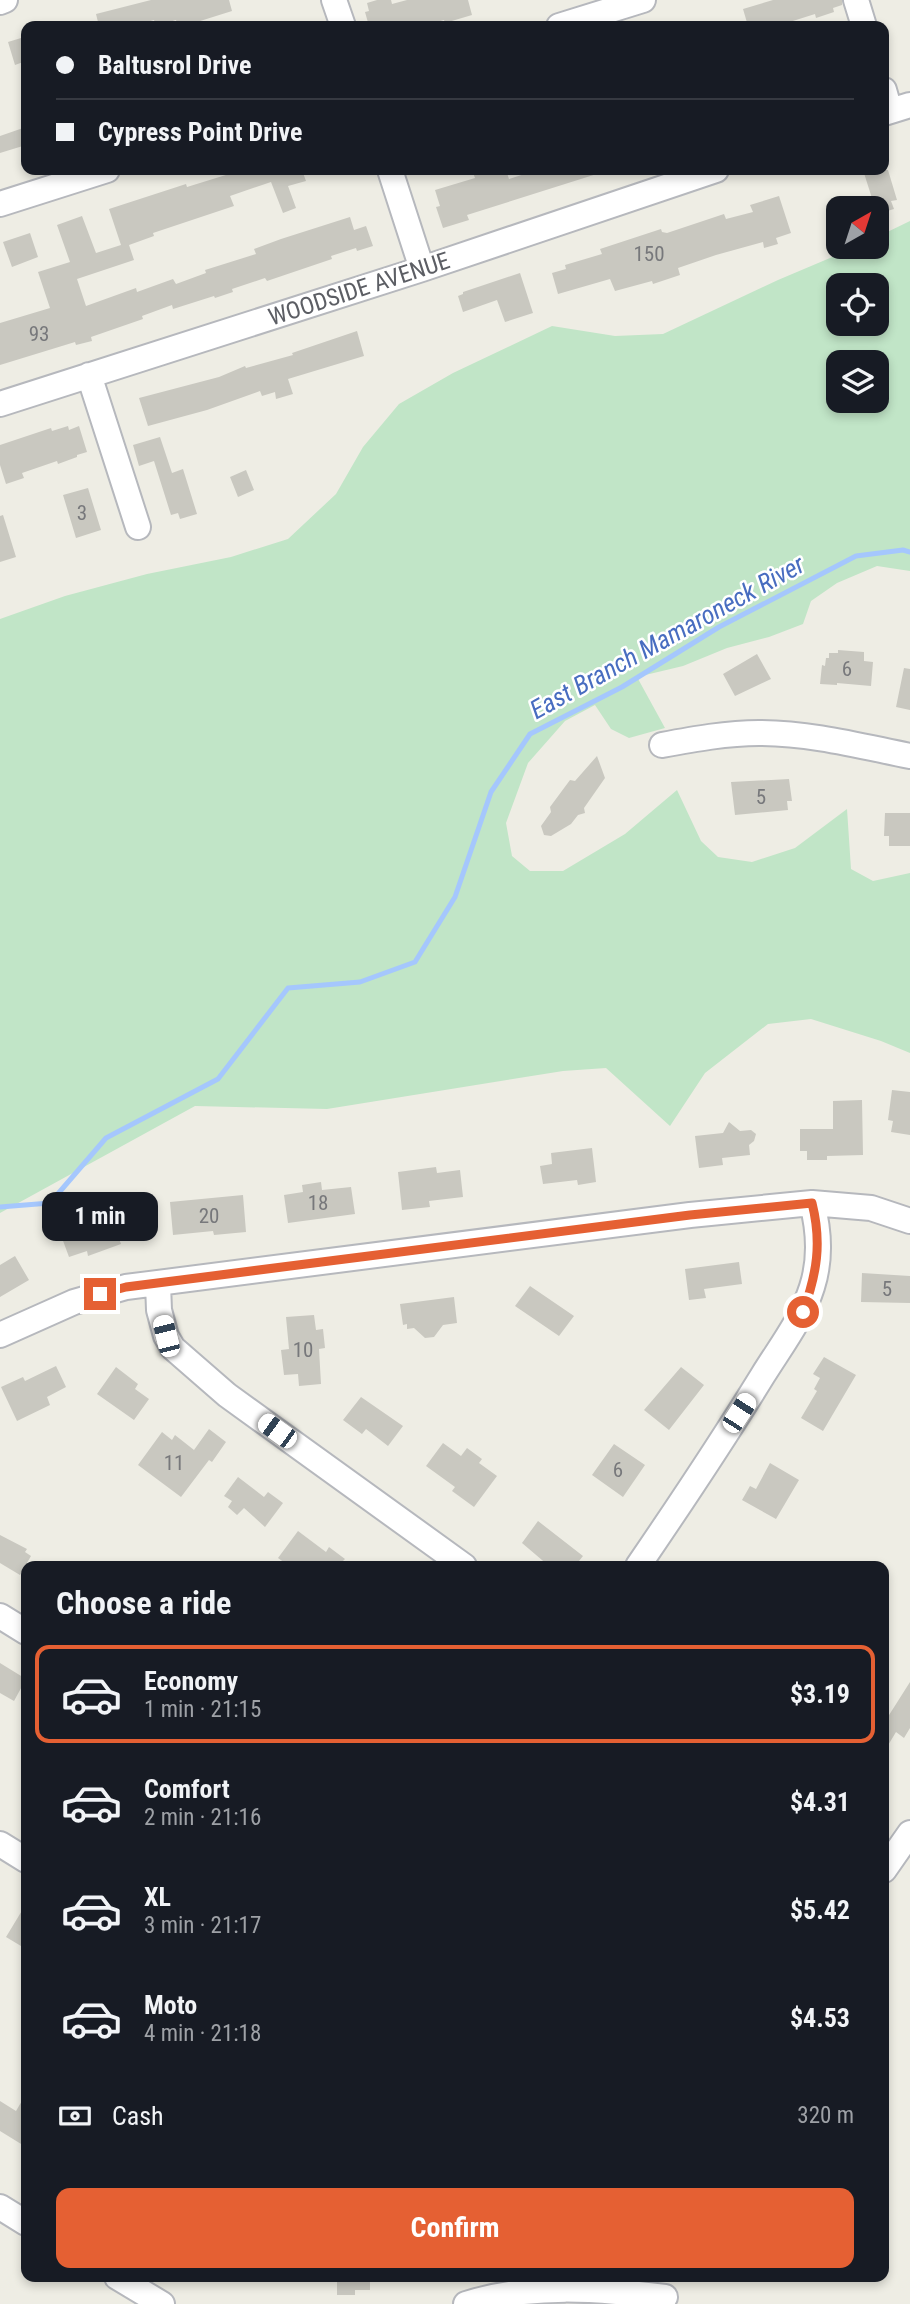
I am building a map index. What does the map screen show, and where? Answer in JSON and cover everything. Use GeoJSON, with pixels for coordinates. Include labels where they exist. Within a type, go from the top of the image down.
{"type":"FeatureCollection","features":[{"type":"Feature","properties":{"kind":"street"},"geometry":{"type":"LineString","coordinates":[[334,0],[341,21]]}},
{"type":"Feature","properties":{"kind":"street"},"geometry":{"type":"LineString","coordinates":[[575,21],[643,0]]}},
{"type":"Feature","properties":{"kind":"street"},"geometry":{"type":"LineString","coordinates":[[856,0],[862,21]]}},
{"type":"Feature","properties":{"kind":"street"},"geometry":{"type":"LineString","coordinates":[[0,204],[91,175]]}},
{"type":"Feature","properties":{"kind":"street"},"geometry":{"type":"LineString","coordinates":[[392,175],[422,269]]}},
{"type":"Feature","properties":{"kind":"street","name":"WOODSIDE AVENUE"},"geometry":{"type":"LineString","coordinates":[[0,404],[422,269],[701,175]]}},
{"type":"Feature","properties":{"kind":"street"},"geometry":{"type":"LineString","coordinates":[[89,375],[138,527]]}},
{"type":"Feature","properties":{"kind":"street"},"geometry":{"type":"LineString","coordinates":[[662,745],[696,738],[758,733],[814,736],[910,756]]}},
{"type":"Feature","properties":{"kind":"street"},"geometry":{"type":"LineString","coordinates":[[641,1561],[803,1312],[813,1285],[817,1261],[818,1228],[812,1203]]}},
{"type":"Feature","properties":{"kind":"street"},"geometry":{"type":"LineString","coordinates":[[0,1335],[74,1302],[126,1287],[690,1215],[812,1203],[871,1208],[910,1221]]}},
{"type":"Feature","properties":{"kind":"street"},"geometry":{"type":"LineString","coordinates":[[158,1284],[159,1311],[166,1336],[173,1348],[227,1395],[457,1561]]}},
{"type":"Feature","properties":{"kind":"street"},"geometry":{"type":"LineString","coordinates":[[0,1616],[21,1629]]}},
{"type":"Feature","properties":{"kind":"street"},"geometry":{"type":"LineString","coordinates":[[889,1863],[910,1833]]}},
{"type":"Feature","properties":{"kind":"street"},"geometry":{"type":"LineString","coordinates":[[0,1844],[21,1857]]}},
{"type":"Feature","properties":{"kind":"street"},"geometry":{"type":"LineString","coordinates":[[0,2207],[21,2220]]}},
{"type":"Feature","properties":{"kind":"street"},"geometry":{"type":"LineString","coordinates":[[125,2282],[162,2304]]}},
{"type":"Feature","properties":{"kind":"street"},"geometry":{"type":"LineString","coordinates":[[466,2304],[492,2296],[532,2290],[667,2292]]}},
{"type":"Feature","properties":{"kind":"green space"},"geometry":{"type":"Polygon","coordinates":[[[910,221],[910,571],[877,566],[837,583],[811,601],[803,624],[769,637],[727,648],[683,666],[637,677],[665,728],[629,738],[611,729],[595,705],[565,721],[528,763],[506,823],[512,856],[530,871],[563,871],[625,834],[677,790],[701,841],[718,857],[752,862],[795,848],[847,809],[851,869],[873,881],[910,873],[910,1053],[811,1019],[768,1024],[705,1073],[670,1126],[606,1068],[563,1071],[327,1109],[195,1106],[0,1213],[0,619],[65,596],[147,574],[231,557],[288,539],[336,494],[363,447],[399,404],[453,373],[552,326],[615,336],[663,334],[828,259],[889,259],[889,231],[910,221]]]}},
{"type":"Feature","properties":{"kind":"building"},"geometry":{"type":"Polygon","coordinates":[[[151,0],[229,0],[232,11],[200,21],[98,21],[96,14],[151,0]]]}},
{"type":"Feature","properties":{"kind":"building"},"geometry":{"type":"Polygon","coordinates":[[[377,0],[391,0],[392,4],[407,0],[468,0],[472,15],[452,21],[368,21],[365,12],[369,11],[367,3],[377,0]]]}},
{"type":"Feature","properties":{"kind":"building"},"geometry":{"type":"Polygon","coordinates":[[[773,0],[842,0],[842,5],[833,8],[834,12],[816,18],[815,14],[793,21],[747,21],[743,9],[773,0]]]}},
{"type":"Feature","properties":{"kind":"building"},"geometry":{"type":"Polygon","coordinates":[[[21,38],[21,63],[15,65],[8,42],[21,38]]]}},
{"type":"Feature","properties":{"kind":"building"},"geometry":{"type":"Polygon","coordinates":[[[21,129],[21,147],[0,153],[0,136],[21,129]]]}},
{"type":"Feature","properties":{"kind":"building"},"geometry":{"type":"Polygon","coordinates":[[[889,173],[897,200],[891,201],[894,209],[889,210],[889,196],[871,196],[865,175],[889,173]]]}},
{"type":"Feature","properties":{"kind":"building"},"geometry":{"type":"Polygon","coordinates":[[[226,175],[304,175],[306,181],[288,186],[296,208],[283,213],[271,182],[230,196],[234,206],[153,233],[154,236],[129,245],[134,260],[77,279],[86,306],[136,288],[137,292],[173,279],[176,284],[206,273],[205,270],[256,254],[254,249],[350,217],[354,230],[366,226],[373,246],[331,256],[332,259],[267,281],[265,278],[232,289],[233,292],[215,298],[214,296],[173,309],[172,305],[142,316],[143,319],[91,337],[92,341],[76,345],[75,342],[0,365],[0,323],[50,308],[38,272],[70,262],[57,225],[82,216],[96,253],[121,245],[109,209],[186,184],[187,187],[226,175]]]}},
{"type":"Feature","properties":{"kind":"building"},"geometry":{"type":"Polygon","coordinates":[[[474,175],[508,175],[509,179],[521,175],[594,175],[467,215],[469,220],[443,228],[436,207],[440,206],[435,190],[475,178],[474,175]]]}},
{"type":"Feature","properties":{"kind":"building"},"geometry":{"type":"Polygon","coordinates":[[[779,196],[791,233],[776,238],[778,244],[764,248],[763,242],[716,255],[678,268],[680,275],[653,284],[652,281],[615,291],[610,279],[558,294],[552,273],[566,269],[565,265],[602,254],[600,249],[661,229],[667,233],[724,214],[726,219],[753,212],[750,205],[779,196]]]}},
{"type":"Feature","properties":{"kind":"building"},"geometry":{"type":"Polygon","coordinates":[[[30,233],[38,257],[12,267],[3,242],[30,233]]]}},
{"type":"Feature","properties":{"kind":"building"},"geometry":{"type":"Polygon","coordinates":[[[520,273],[533,313],[505,322],[497,300],[463,312],[458,296],[463,292],[520,273]]]}},
{"type":"Feature","properties":{"kind":"building"},"geometry":{"type":"Polygon","coordinates":[[[357,331],[364,356],[288,379],[293,394],[276,399],[275,392],[262,396],[260,391],[207,410],[148,426],[139,398],[219,377],[245,366],[246,368],[293,355],[292,353],[357,331]]]}},
{"type":"Feature","properties":{"kind":"building"},"geometry":{"type":"Polygon","coordinates":[[[68,426],[69,430],[79,426],[87,452],[58,464],[57,461],[22,473],[24,478],[6,484],[0,465],[0,445],[51,428],[52,431],[68,426]]]}},
{"type":"Feature","properties":{"kind":"building"},"geometry":{"type":"Polygon","coordinates":[[[160,437],[172,473],[183,469],[197,514],[180,519],[178,513],[171,515],[154,461],[139,466],[133,445],[160,437]]]}},
{"type":"Feature","properties":{"kind":"building"},"geometry":{"type":"Polygon","coordinates":[[[246,470],[254,490],[238,497],[230,477],[246,470]]]}},
{"type":"Feature","properties":{"kind":"building"},"geometry":{"type":"Polygon","coordinates":[[[88,488],[101,530],[76,538],[63,495],[88,488]]]}},
{"type":"Feature","properties":{"kind":"building"},"geometry":{"type":"Polygon","coordinates":[[[3,515],[16,557],[0,562],[0,516],[3,515]]]}},
{"type":"Feature","properties":{"kind":"building"},"geometry":{"type":"Polygon","coordinates":[[[838,650],[864,652],[864,661],[873,662],[871,686],[820,684],[822,665],[825,666],[829,653],[838,653],[838,650]]]}},
{"type":"Feature","properties":{"kind":"building"},"geometry":{"type":"Polygon","coordinates":[[[757,654],[771,679],[735,696],[723,674],[757,654]]]}},
{"type":"Feature","properties":{"kind":"building"},"geometry":{"type":"Polygon","coordinates":[[[904,668],[910,669],[910,710],[896,707],[904,668]]]}},
{"type":"Feature","properties":{"kind":"building"},"geometry":{"type":"Polygon","coordinates":[[[597,756],[605,778],[584,808],[585,813],[578,815],[571,824],[551,836],[544,835],[541,826],[551,812],[550,807],[570,780],[575,781],[597,756]]]}},
{"type":"Feature","properties":{"kind":"building"},"geometry":{"type":"Polygon","coordinates":[[[789,779],[792,801],[787,801],[788,810],[735,815],[731,782],[789,779]]]}},
{"type":"Feature","properties":{"kind":"building"},"geometry":{"type":"Polygon","coordinates":[[[885,813],[910,813],[910,846],[889,846],[889,836],[884,836],[885,813]]]}},
{"type":"Feature","properties":{"kind":"building"},"geometry":{"type":"Polygon","coordinates":[[[892,1090],[910,1092],[910,1135],[891,1132],[893,1121],[888,1120],[892,1090]]]}},
{"type":"Feature","properties":{"kind":"building"},"geometry":{"type":"Polygon","coordinates":[[[862,1100],[863,1155],[827,1156],[827,1160],[807,1160],[807,1151],[800,1151],[800,1129],[833,1129],[833,1101],[862,1100]]]}},
{"type":"Feature","properties":{"kind":"building"},"geometry":{"type":"Polygon","coordinates":[[[729,1122],[740,1131],[751,1130],[756,1134],[749,1145],[750,1155],[722,1158],[723,1165],[699,1168],[695,1136],[723,1133],[729,1122]]]}},
{"type":"Feature","properties":{"kind":"building"},"geometry":{"type":"Polygon","coordinates":[[[592,1148],[596,1182],[578,1185],[577,1180],[543,1184],[540,1166],[552,1164],[551,1153],[592,1148]]]}},
{"type":"Feature","properties":{"kind":"building"},"geometry":{"type":"Polygon","coordinates":[[[436,1167],[437,1173],[460,1170],[463,1197],[429,1201],[430,1207],[402,1210],[398,1172],[436,1167]]]}},
{"type":"Feature","properties":{"kind":"building"},"geometry":{"type":"Polygon","coordinates":[[[321,1182],[322,1190],[351,1187],[355,1214],[288,1223],[284,1195],[303,1192],[302,1185],[321,1182]]]}},
{"type":"Feature","properties":{"kind":"building"},"geometry":{"type":"Polygon","coordinates":[[[243,1195],[246,1232],[214,1235],[213,1231],[173,1235],[170,1202],[243,1195]]]}},
{"type":"Feature","properties":{"kind":"building"},"geometry":{"type":"Polygon","coordinates":[[[110,1214],[121,1244],[88,1256],[87,1251],[69,1257],[62,1238],[86,1229],[84,1223],[110,1214]]]}},
{"type":"Feature","properties":{"kind":"building"},"geometry":{"type":"Polygon","coordinates":[[[15,1256],[29,1280],[0,1297],[0,1265],[15,1256]]]}},
{"type":"Feature","properties":{"kind":"building"},"geometry":{"type":"Polygon","coordinates":[[[739,1262],[742,1284],[704,1289],[706,1298],[689,1300],[685,1269],[739,1262]]]}},
{"type":"Feature","properties":{"kind":"building"},"geometry":{"type":"Polygon","coordinates":[[[862,1273],[910,1276],[910,1303],[861,1302],[862,1273]]]}},
{"type":"Feature","properties":{"kind":"building"},"geometry":{"type":"Polygon","coordinates":[[[530,1286],[574,1316],[559,1336],[515,1306],[530,1286]]]}},
{"type":"Feature","properties":{"kind":"building"},"geometry":{"type":"Polygon","coordinates":[[[454,1297],[457,1323],[443,1325],[434,1337],[425,1338],[414,1328],[407,1329],[407,1324],[403,1325],[400,1304],[454,1297]]]}},
{"type":"Feature","properties":{"kind":"building"},"geometry":{"type":"Polygon","coordinates":[[[314,1315],[316,1330],[323,1329],[325,1348],[319,1349],[321,1384],[299,1386],[298,1374],[284,1375],[281,1350],[289,1349],[286,1317],[314,1315]]]}},
{"type":"Feature","properties":{"kind":"building"},"geometry":{"type":"Polygon","coordinates":[[[824,1357],[856,1375],[823,1431],[801,1418],[817,1391],[814,1389],[820,1378],[813,1374],[824,1357]]]}},
{"type":"Feature","properties":{"kind":"building"},"geometry":{"type":"Polygon","coordinates":[[[56,1366],[66,1387],[47,1397],[50,1405],[17,1421],[1,1387],[23,1377],[25,1381],[56,1366]]]}},
{"type":"Feature","properties":{"kind":"building"},"geometry":{"type":"Polygon","coordinates":[[[116,1367],[138,1384],[135,1389],[149,1399],[134,1420],[97,1394],[116,1367]]]}},
{"type":"Feature","properties":{"kind":"building"},"geometry":{"type":"Polygon","coordinates":[[[681,1367],[704,1385],[669,1430],[644,1410],[681,1367]]]}},
{"type":"Feature","properties":{"kind":"building"},"geometry":{"type":"Polygon","coordinates":[[[361,1397],[403,1426],[388,1446],[366,1429],[362,1434],[343,1420],[361,1397]]]}},
{"type":"Feature","properties":{"kind":"building"},"geometry":{"type":"Polygon","coordinates":[[[209,1429],[226,1442],[181,1497],[138,1465],[162,1432],[172,1440],[175,1435],[194,1450],[209,1429]]]}},
{"type":"Feature","properties":{"kind":"building"},"geometry":{"type":"Polygon","coordinates":[[[443,1443],[461,1456],[467,1448],[482,1459],[479,1463],[497,1476],[474,1507],[452,1491],[455,1487],[426,1466],[443,1443]]]}},
{"type":"Feature","properties":{"kind":"building"},"geometry":{"type":"Polygon","coordinates":[[[614,1444],[645,1465],[623,1497],[592,1475],[614,1444]]]}},
{"type":"Feature","properties":{"kind":"building"},"geometry":{"type":"Polygon","coordinates":[[[770,1463],[799,1480],[776,1519],[742,1500],[750,1486],[756,1489],[770,1463]]]}},
{"type":"Feature","properties":{"kind":"building"},"geometry":{"type":"Polygon","coordinates":[[[238,1477],[264,1497],[268,1492],[283,1503],[265,1527],[244,1508],[237,1515],[228,1507],[232,1501],[224,1496],[238,1477]]]}},
{"type":"Feature","properties":{"kind":"building"},"geometry":{"type":"Polygon","coordinates":[[[538,1521],[583,1556],[579,1561],[543,1561],[522,1543],[538,1521]]]}},
{"type":"Feature","properties":{"kind":"building"},"geometry":{"type":"Polygon","coordinates":[[[298,1531],[326,1552],[329,1547],[345,1559],[282,1561],[278,1558],[298,1531]]]}},
{"type":"Feature","properties":{"kind":"building"},"geometry":{"type":"Polygon","coordinates":[[[0,1535],[27,1549],[25,1552],[31,1556],[28,1561],[21,1561],[20,1575],[0,1563],[0,1535]]]}},
{"type":"Feature","properties":{"kind":"building"},"geometry":{"type":"Polygon","coordinates":[[[0,1663],[21,1676],[21,1688],[14,1701],[0,1693],[0,1663]]]}},
{"type":"Feature","properties":{"kind":"building"},"geometry":{"type":"Polygon","coordinates":[[[910,1682],[910,1728],[904,1738],[896,1732],[889,1744],[889,1715],[910,1682]]]}},
{"type":"Feature","properties":{"kind":"building"},"geometry":{"type":"Polygon","coordinates":[[[21,1912],[21,1946],[6,1937],[21,1912]]]}},
{"type":"Feature","properties":{"kind":"building"},"geometry":{"type":"Polygon","coordinates":[[[0,2101],[16,2111],[21,2102],[21,2144],[0,2131],[0,2101]]]}},
{"type":"Feature","properties":{"kind":"building"},"geometry":{"type":"Polygon","coordinates":[[[337,2282],[370,2282],[370,2290],[355,2290],[355,2295],[337,2295],[337,2282]]]}},
{"type":"Feature","properties":{"kind":"waterway","name":"East Branch Mamaroneck River"},"geometry":{"type":"LineString","coordinates":[[0,1207],[50,1203],[106,1138],[218,1079],[288,988],[360,982],[415,962],[455,897],[491,792],[530,734],[622,687],[719,627],[856,556],[903,550],[910,552]]}},
{"type":"Feature","properties":{"kind":"route"},"geometry":{"type":"LineString","coordinates":[[100,1294],[126,1287],[690,1215],[812,1203],[818,1228],[817,1261],[813,1285],[803,1312]]}}]}
